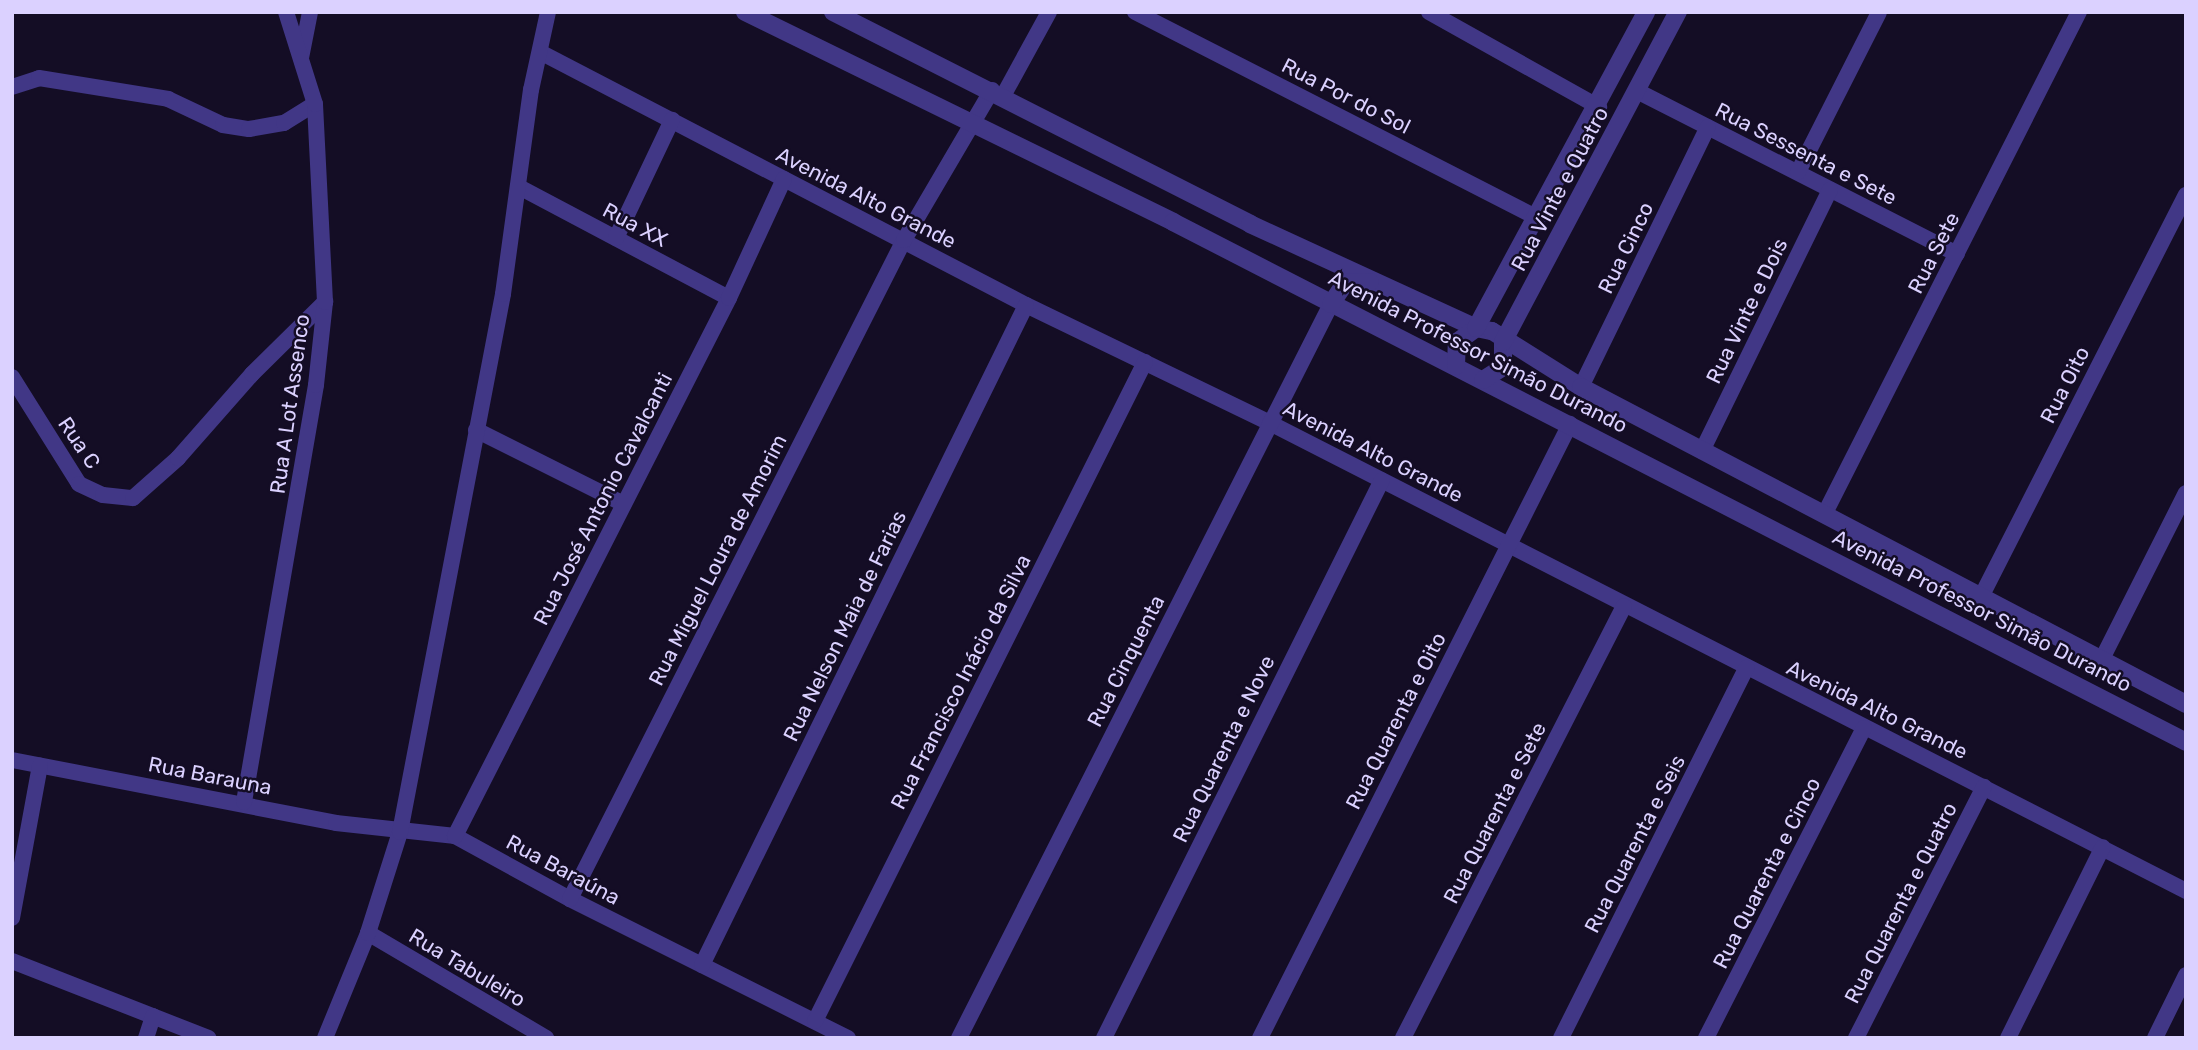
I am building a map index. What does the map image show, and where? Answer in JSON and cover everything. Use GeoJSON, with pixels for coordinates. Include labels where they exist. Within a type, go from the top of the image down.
{"type":"FeatureCollection","features":[{"type":"Feature","properties":{"kind":"street","name":"Rua A Lot Assenco"},"geometry":{"type":"LineString","coordinates":[[244,802],[316,385],[326,302],[315,104],[286,12]]}},
{"type":"Feature","properties":{"kind":"street"},"geometry":{"type":"LineString","coordinates":[[301,60],[310,12]]}},
{"type":"Feature","properties":{"kind":"street"},"geometry":{"type":"LineString","coordinates":[[325,1038],[368,933],[400,832],[521,188],[548,12]]}},
{"type":"Feature","properties":{"kind":"street","name":"Avenida Professor Simão Durando"},"geometry":{"type":"LineString","coordinates":[[745,12],[971,122],[1456,366],[1467,377],[1483,380],[1570,424],[2186,742]]}},
{"type":"Feature","properties":{"kind":"street","name":"Avenida Professor Simão Durando"},"geometry":{"type":"LineString","coordinates":[[833,12],[997,93],[1250,225],[1476,328],[1492,331],[1503,342],[1581,387],[2186,704]]}},
{"type":"Feature","properties":{"kind":"street","name":"Rua Miguel Loura de Amorim"},"geometry":{"type":"LineString","coordinates":[[570,899],[904,240],[971,122],[997,93],[1049,12]]}},
{"type":"Feature","properties":{"kind":"street","name":"Rua Por do Sol"},"geometry":{"type":"LineString","coordinates":[[1135,12],[1538,218]]}},
{"type":"Feature","properties":{"kind":"street","name":"Rua Vinte e Quatro"},"geometry":{"type":"LineString","coordinates":[[1456,366],[1457,342],[1476,328],[1599,107],[1646,12]]}},
{"type":"Feature","properties":{"kind":"street","name":"Rua Vinte e Quatro"},"geometry":{"type":"LineString","coordinates":[[1483,380],[1503,367],[1503,342],[1550,259],[1678,12]]}},
{"type":"Feature","properties":{"kind":"street"},"geometry":{"type":"LineString","coordinates":[[1798,172],[1879,12]]}},
{"type":"Feature","properties":{"kind":"street","name":"Rua Sete"},"geometry":{"type":"LineString","coordinates":[[1825,513],[2079,12]]}},
{"type":"Feature","properties":{"kind":"street"},"geometry":{"type":"LineString","coordinates":[[1440,14],[1599,107]]}},
{"type":"Feature","properties":{"kind":"street","name":"Avenida Alto Grande"},"geometry":{"type":"LineString","coordinates":[[540,51],[1026,305],[1270,423],[1623,607],[2186,891]]}},
{"type":"Feature","properties":{"kind":"street"},"geometry":{"type":"LineString","coordinates":[[12,87],[39,78],[168,99],[216,122],[249,129],[284,123],[315,104]]}},
{"type":"Feature","properties":{"kind":"street","name":"Rua Sessenta e Sete"},"geometry":{"type":"LineString","coordinates":[[1637,91],[1957,254]]}},
{"type":"Feature","properties":{"kind":"street"},"geometry":{"type":"LineString","coordinates":[[616,238],[672,120]]}},
{"type":"Feature","properties":{"kind":"street","name":"Rua Cinco"},"geometry":{"type":"LineString","coordinates":[[1581,387],[1708,127]]}},
{"type":"Feature","properties":{"kind":"street","name":"Rua José Antonio Cavalcanti"},"geometry":{"type":"LineString","coordinates":[[456,836],[729,298],[784,179]]}},
{"type":"Feature","properties":{"kind":"street","name":"Rua XX"},"geometry":{"type":"LineString","coordinates":[[521,188],[729,298]]}},
{"type":"Feature","properties":{"kind":"street","name":"Rua Vinte e Dois"},"geometry":{"type":"LineString","coordinates":[[1702,451],[1830,190]]}},
{"type":"Feature","properties":{"kind":"street","name":"Rua Oito"},"geometry":{"type":"LineString","coordinates":[[1982,595],[2186,195]]}},
{"type":"Feature","properties":{"kind":"street"},"geometry":{"type":"LineString","coordinates":[[1523,245],[1550,259]]}},
{"type":"Feature","properties":{"kind":"street"},"geometry":{"type":"LineString","coordinates":[[1331,304],[1338,289],[1352,281],[1380,285]]}},
{"type":"Feature","properties":{"kind":"street","name":"Rua C"},"geometry":{"type":"LineString","coordinates":[[12,377],[79,484],[96,493],[133,498],[178,458],[252,374],[326,302]]}},
{"type":"Feature","properties":{"kind":"street","name":"Rua Cinquenta"},"geometry":{"type":"LineString","coordinates":[[959,1038],[1331,304]]}},
{"type":"Feature","properties":{"kind":"street","name":"Rua Nelson Maia de Farias"},"geometry":{"type":"LineString","coordinates":[[702,965],[1026,305]]}},
{"type":"Feature","properties":{"kind":"street","name":"Rua Francisco Inácio da Silva"},"geometry":{"type":"LineString","coordinates":[[815,1021],[1145,362]]}},
{"type":"Feature","properties":{"kind":"street","name":"Rua Quarenta e Oito"},"geometry":{"type":"LineString","coordinates":[[1260,1038],[1570,424]]}},
{"type":"Feature","properties":{"kind":"street"},"geometry":{"type":"LineString","coordinates":[[477,430],[624,504]]}},
{"type":"Feature","properties":{"kind":"street","name":"Rua Quarenta e Nove"},"geometry":{"type":"LineString","coordinates":[[1104,1038],[1382,480]]}},
{"type":"Feature","properties":{"kind":"street"},"geometry":{"type":"LineString","coordinates":[[2102,659],[2186,493]]}},
{"type":"Feature","properties":{"kind":"street","name":"Rua Quarenta e Sete"},"geometry":{"type":"LineString","coordinates":[[1403,1038],[1623,607]]}},
{"type":"Feature","properties":{"kind":"street","name":"Rua Quarenta e Seis"},"geometry":{"type":"LineString","coordinates":[[1561,1038],[1746,668]]}},
{"type":"Feature","properties":{"kind":"street","name":"Rua Quarenta e Cinco"},"geometry":{"type":"LineString","coordinates":[[1706,1038],[1864,728]]}},
{"type":"Feature","properties":{"kind":"street","name":"Rua Barauna"},"geometry":{"type":"LineString","coordinates":[[12,760],[400,832]]}},
{"type":"Feature","properties":{"kind":"street"},"geometry":{"type":"LineString","coordinates":[[12,918],[40,766]]}},
{"type":"Feature","properties":{"kind":"street","name":"Rua Quarenta e Quatro"},"geometry":{"type":"LineString","coordinates":[[1856,1038],[1984,787]]}},
{"type":"Feature","properties":{"kind":"street","name":"Rua Baraúna"},"geometry":{"type":"LineString","coordinates":[[400,832],[456,836],[570,899],[848,1038]]}},
{"type":"Feature","properties":{"kind":"street"},"geometry":{"type":"LineString","coordinates":[[2008,1038],[2103,847]]}},
{"type":"Feature","properties":{"kind":"street","name":"Rua Tabuleiro"},"geometry":{"type":"LineString","coordinates":[[368,933],[546,1038]]}},
{"type":"Feature","properties":{"kind":"street"},"geometry":{"type":"LineString","coordinates":[[12,961],[208,1038]]}},
{"type":"Feature","properties":{"kind":"street"},"geometry":{"type":"LineString","coordinates":[[2155,1038],[2186,975]]}},
{"type":"Feature","properties":{"kind":"street"},"geometry":{"type":"LineString","coordinates":[[146,1038],[152,1016]]}}]}
